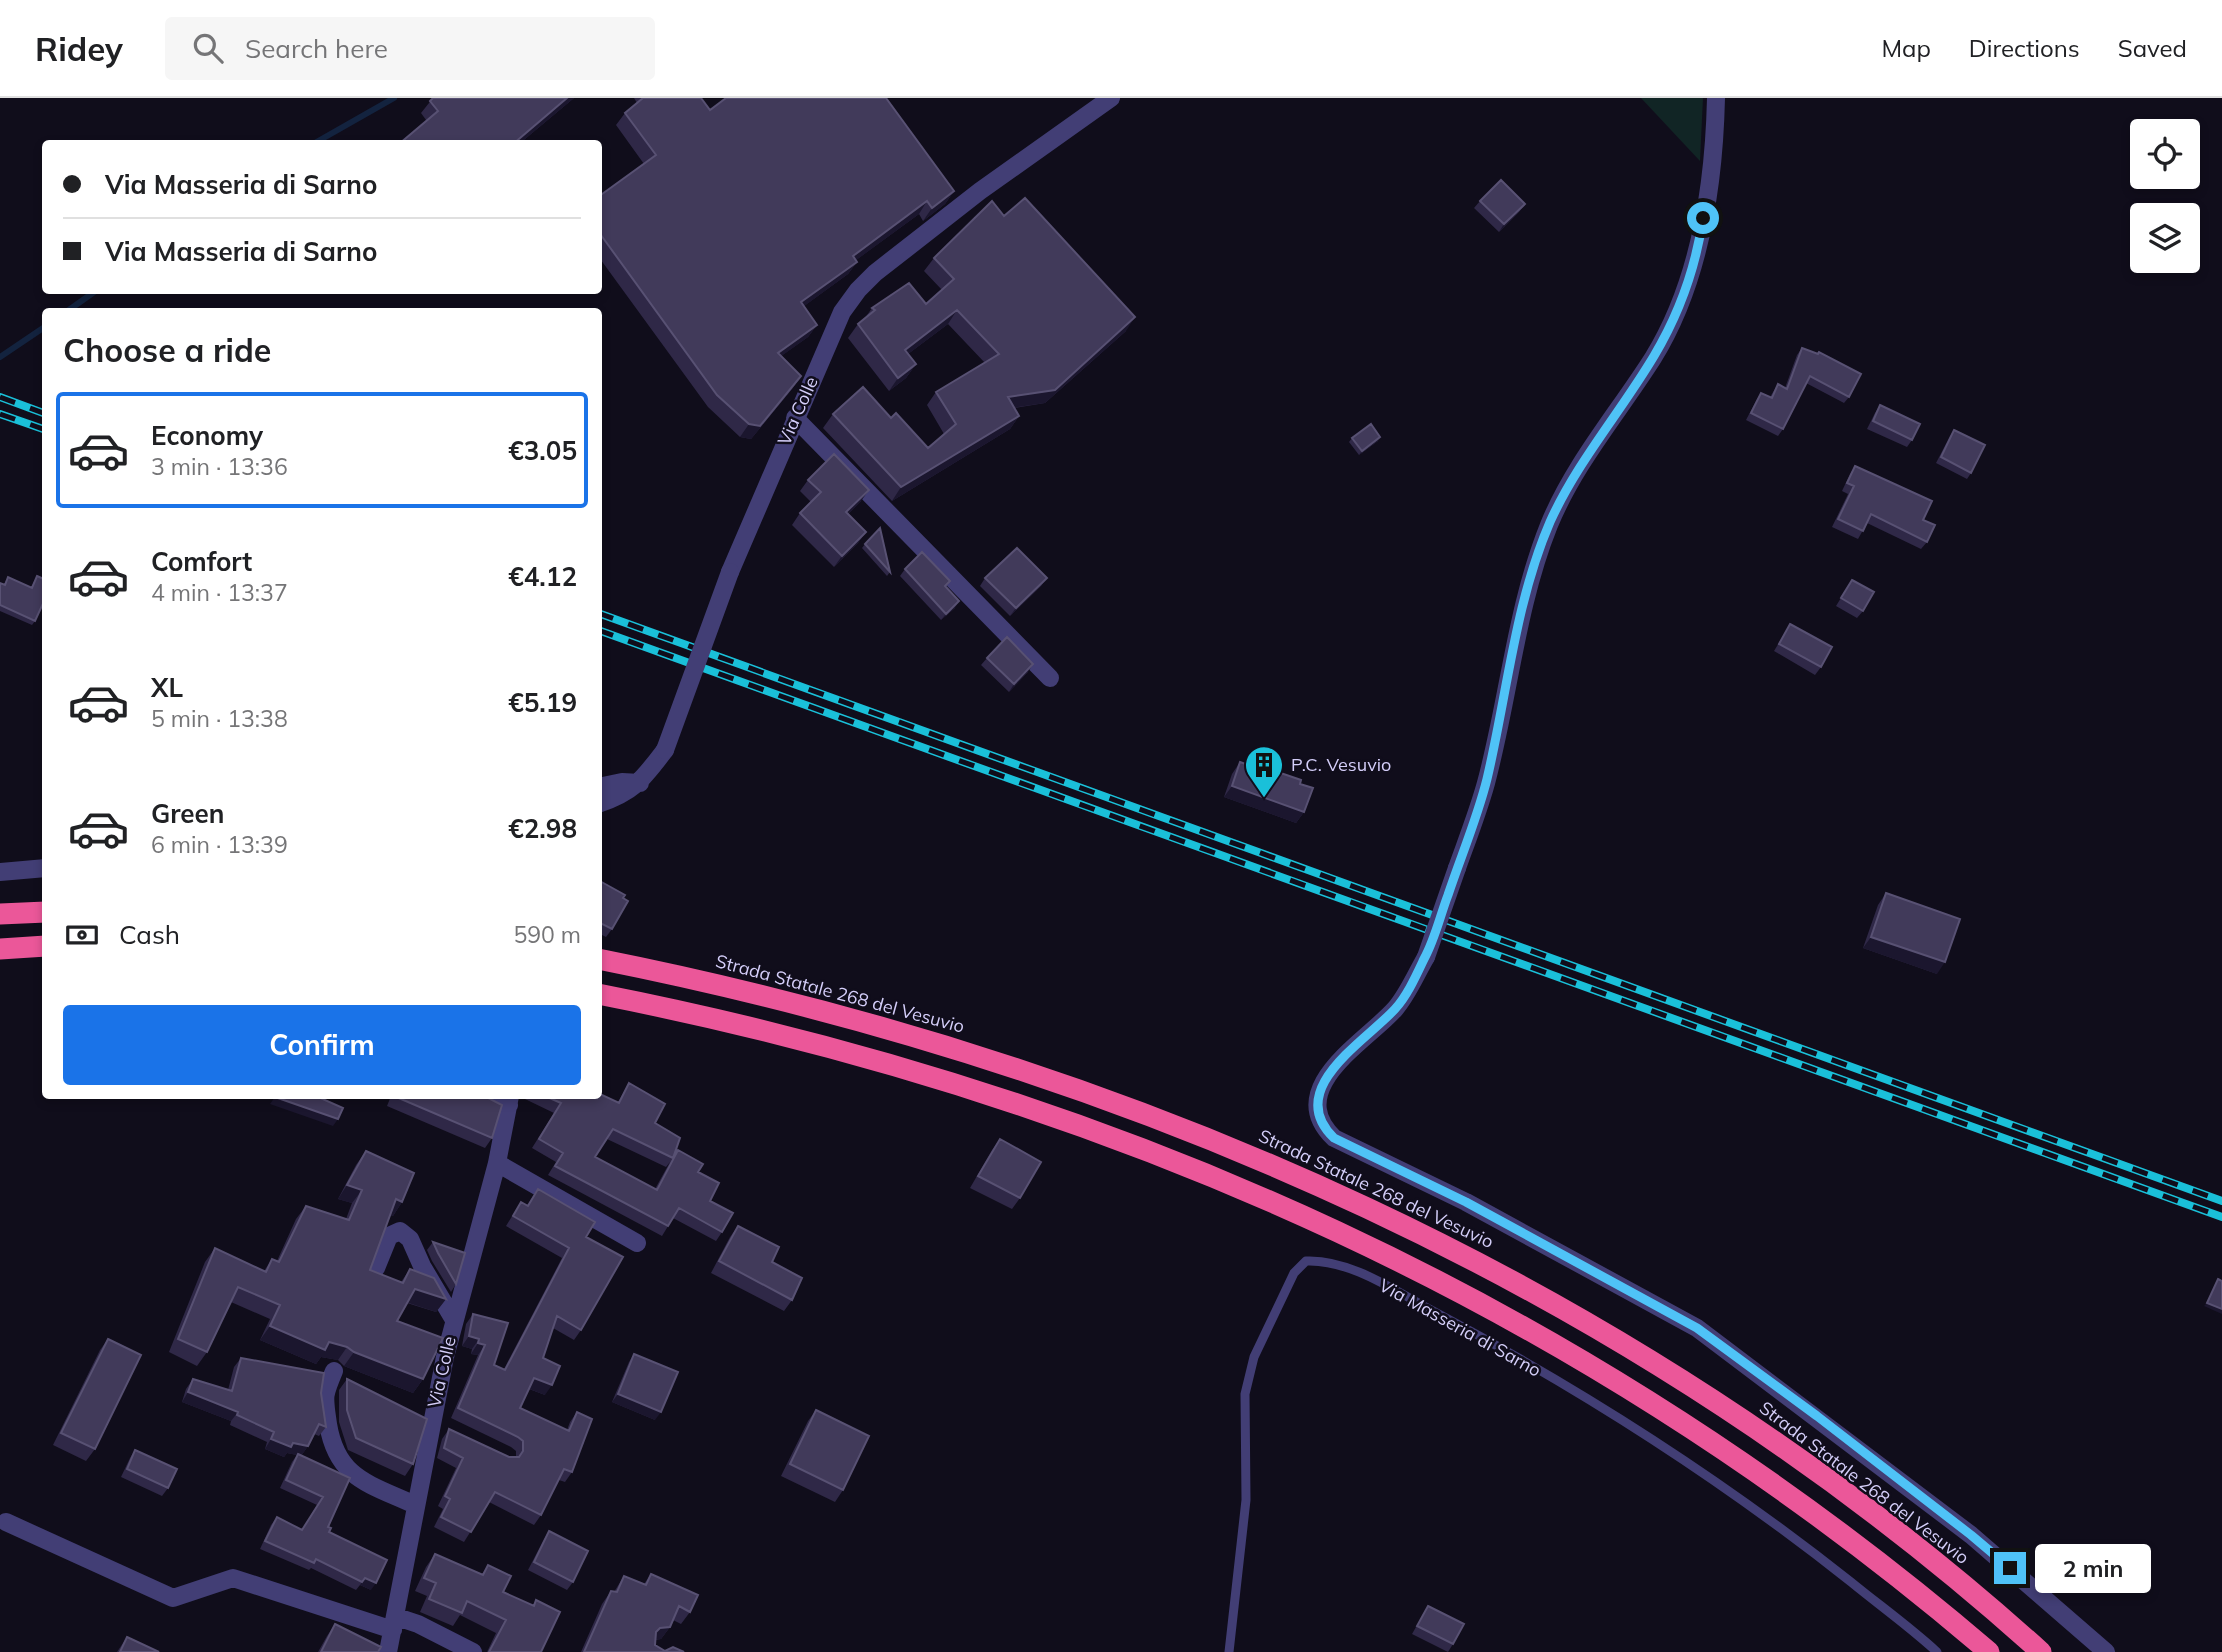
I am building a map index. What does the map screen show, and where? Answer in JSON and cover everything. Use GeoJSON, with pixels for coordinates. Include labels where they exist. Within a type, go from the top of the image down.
{"type":"FeatureCollection","features":[{"type":"Feature","properties":{"kind":"highway"},"geometry":{"type":"LineString","coordinates":[[0,914],[42,912]]}},
{"type":"Feature","properties":{"kind":"highway"},"geometry":{"type":"LineString","coordinates":[[0,949],[42,946]]}},
{"type":"Feature","properties":{"kind":"highway","name":"Strada Statale 268 del Vesuvio"},"geometry":{"type":"LineString","coordinates":[[602,960],[786,1000],[1010,1065],[1209,1136],[1456,1249],[1603,1331],[1745,1422],[1933,1560],[2041,1652]]}},
{"type":"Feature","properties":{"kind":"highway"},"geometry":{"type":"LineString","coordinates":[[602,995],[775,1033],[974,1089],[1198,1169],[1290,1209],[1439,1280],[1589,1363],[1732,1454],[1818,1516],[1917,1590],[1989,1652]]}},
{"type":"Feature","properties":{"kind":"street","name":"Via Colle"},"geometry":{"type":"LineString","coordinates":[[602,803],[622,796],[640,783],[665,750],[730,572],[842,312],[858,290],[980,191],[1111,98]]}},
{"type":"Feature","properties":{"kind":"street"},"geometry":{"type":"LineString","coordinates":[[1716,98],[1707,198],[1690,274],[1679,306],[1654,357],[1582,463],[1549,525],[1529,590],[1486,781],[1426,957],[1397,1007],[1336,1063],[1319,1096],[1318,1113],[1322,1127],[1334,1138],[1466,1202],[1697,1328],[1971,1535],[2106,1652]]}},
{"type":"Feature","properties":{"kind":"street"},"geometry":{"type":"LineString","coordinates":[[795,418],[1050,678]]}},
{"type":"Feature","properties":{"kind":"street"},"geometry":{"type":"LineString","coordinates":[[602,786],[622,782],[640,783]]}},
{"type":"Feature","properties":{"kind":"street"},"geometry":{"type":"LineString","coordinates":[[0,872],[42,868]]}},
{"type":"Feature","properties":{"kind":"street","name":"Via Colle"},"geometry":{"type":"LineString","coordinates":[[388,1652],[415,1505],[438,1424],[454,1320],[497,1163],[509,1100]]}},
{"type":"Feature","properties":{"kind":"street"},"geometry":{"type":"LineString","coordinates":[[497,1163],[636,1244]]}},
{"type":"Feature","properties":{"kind":"street"},"geometry":{"type":"LineString","coordinates":[[376,1268],[389,1236],[401,1231],[410,1239],[422,1266],[454,1320]]}},
{"type":"Feature","properties":{"kind":"street"},"geometry":{"type":"LineString","coordinates":[[334,1371],[323,1397],[333,1451],[344,1467],[363,1481],[415,1505]]}},
{"type":"Feature","properties":{"kind":"street"},"geometry":{"type":"LineString","coordinates":[[6,1522],[173,1598],[233,1578],[395,1623],[473,1652]]}},
{"type":"Feature","properties":{"kind":"lane","name":"Via Masseria di Sarno"},"geometry":{"type":"LineString","coordinates":[[1229,1652],[1246,1500],[1248,1450],[1244,1405],[1247,1378],[1294,1273],[1306,1261],[1320,1260],[1335,1263],[1383,1285],[1483,1338],[1582,1396],[1771,1519],[1937,1652]]}},
{"type":"Feature","properties":{"kind":"green space"},"geometry":{"type":"Polygon","coordinates":[[[1641,98],[1703,98],[1700,161],[1641,98]]]}},
{"type":"Feature","properties":{"kind":"building"},"geometry":{"type":"Polygon","coordinates":[[[433,98],[567,98],[518,140],[404,140],[438,111],[430,101],[433,98]]]}},
{"type":"Feature","properties":{"kind":"building"},"geometry":{"type":"Polygon","coordinates":[[[643,98],[701,98],[710,110],[726,98],[886,98],[954,191],[932,208],[927,201],[853,256],[857,262],[801,302],[817,325],[778,353],[801,376],[760,426],[749,424],[717,395],[602,237],[602,194],[656,155],[625,113],[643,98]]]}},
{"type":"Feature","properties":{"kind":"building"},"geometry":{"type":"Polygon","coordinates":[[[1501,180],[1525,204],[1504,224],[1480,201],[1501,180]]]}},
{"type":"Feature","properties":{"kind":"building"},"geometry":{"type":"Polygon","coordinates":[[[1025,198],[1135,317],[1055,390],[1008,397],[1019,416],[901,487],[833,414],[863,387],[891,418],[896,413],[928,448],[956,424],[936,392],[999,354],[957,310],[905,350],[916,364],[898,378],[858,324],[875,310],[872,308],[909,283],[926,304],[954,279],[934,258],[992,201],[1004,216],[1025,198]]]}},
{"type":"Feature","properties":{"kind":"building"},"geometry":{"type":"Polygon","coordinates":[[[1802,348],[1818,354],[1819,352],[1861,374],[1849,397],[1810,376],[1783,429],[1751,413],[1761,393],[1772,398],[1778,384],[1787,389],[1802,348]]]}},
{"type":"Feature","properties":{"kind":"building"},"geometry":{"type":"Polygon","coordinates":[[[1880,405],[1920,424],[1912,440],[1873,421],[1880,405]]]}},
{"type":"Feature","properties":{"kind":"building"},"geometry":{"type":"Polygon","coordinates":[[[1371,424],[1380,437],[1362,451],[1352,438],[1371,424]]]}},
{"type":"Feature","properties":{"kind":"building"},"geometry":{"type":"Polygon","coordinates":[[[1954,430],[1985,445],[1971,473],[1941,457],[1954,430]]]}},
{"type":"Feature","properties":{"kind":"building"},"geometry":{"type":"Polygon","coordinates":[[[834,454],[869,490],[846,512],[866,532],[842,556],[800,513],[821,492],[808,480],[834,454]]]}},
{"type":"Feature","properties":{"kind":"building"},"geometry":{"type":"Polygon","coordinates":[[[1855,466],[1932,501],[1923,520],[1935,525],[1927,542],[1871,514],[1863,531],[1838,519],[1854,486],[1847,483],[1855,466]]]}},
{"type":"Feature","properties":{"kind":"building"},"geometry":{"type":"Polygon","coordinates":[[[880,528],[890,572],[865,544],[880,528]]]}},
{"type":"Feature","properties":{"kind":"building"},"geometry":{"type":"Polygon","coordinates":[[[1017,548],[1047,578],[1016,608],[985,578],[1017,548]]]}},
{"type":"Feature","properties":{"kind":"building"},"geometry":{"type":"Polygon","coordinates":[[[922,552],[950,581],[945,586],[959,601],[946,614],[905,569],[922,552]]]}},
{"type":"Feature","properties":{"kind":"building"},"geometry":{"type":"Polygon","coordinates":[[[37,576],[42,578],[42,606],[35,621],[0,605],[0,583],[5,585],[8,577],[32,588],[37,576]]]}},
{"type":"Feature","properties":{"kind":"building"},"geometry":{"type":"Polygon","coordinates":[[[1852,580],[1874,592],[1863,611],[1841,598],[1852,580]]]}},
{"type":"Feature","properties":{"kind":"building"},"geometry":{"type":"Polygon","coordinates":[[[1790,624],[1832,647],[1821,667],[1779,644],[1790,624]]]}},
{"type":"Feature","properties":{"kind":"building"},"geometry":{"type":"Polygon","coordinates":[[[1007,637],[1033,664],[1014,684],[987,658],[1007,637]]]}},
{"type":"Feature","properties":{"kind":"building"},"geometry":{"type":"Polygon","coordinates":[[[1240,762],[1301,780],[1300,784],[1313,788],[1304,812],[1232,786],[1240,762]]]}},
{"type":"Feature","properties":{"kind":"building"},"geometry":{"type":"Polygon","coordinates":[[[602,882],[625,895],[623,898],[628,901],[612,929],[602,924],[602,882]]]}},
{"type":"Feature","properties":{"kind":"building"},"geometry":{"type":"Polygon","coordinates":[[[1886,893],[1960,919],[1945,962],[1871,937],[1886,893]]]}},
{"type":"Feature","properties":{"kind":"building"},"geometry":{"type":"Polygon","coordinates":[[[629,1083],[665,1104],[655,1123],[680,1138],[673,1158],[613,1129],[595,1157],[657,1190],[678,1150],[703,1164],[698,1172],[719,1183],[710,1201],[733,1213],[722,1232],[679,1208],[668,1226],[555,1166],[563,1153],[539,1139],[561,1103],[552,1099],[602,1099],[602,1095],[619,1103],[629,1083]]]}},
{"type":"Feature","properties":{"kind":"building"},"geometry":{"type":"Polygon","coordinates":[[[281,1099],[323,1099],[343,1108],[338,1119],[281,1099]]]}},
{"type":"Feature","properties":{"kind":"building"},"geometry":{"type":"Polygon","coordinates":[[[401,1099],[490,1099],[502,1105],[492,1138],[401,1099]]]}},
{"type":"Feature","properties":{"kind":"building"},"geometry":{"type":"Polygon","coordinates":[[[1000,1139],[1041,1162],[1020,1198],[978,1176],[1000,1139]]]}},
{"type":"Feature","properties":{"kind":"building"},"geometry":{"type":"Polygon","coordinates":[[[366,1151],[414,1173],[402,1202],[396,1199],[370,1270],[403,1283],[410,1269],[434,1278],[446,1299],[415,1289],[397,1321],[443,1338],[423,1379],[347,1347],[329,1342],[325,1350],[270,1326],[280,1305],[238,1287],[207,1352],[178,1339],[215,1248],[266,1272],[272,1259],[279,1262],[306,1206],[349,1220],[362,1190],[347,1185],[366,1151]]]}},
{"type":"Feature","properties":{"kind":"building"},"geometry":{"type":"Polygon","coordinates":[[[538,1189],[595,1222],[586,1237],[623,1257],[581,1330],[557,1316],[543,1358],[560,1366],[552,1385],[534,1378],[520,1408],[569,1431],[577,1412],[592,1419],[572,1472],[564,1469],[541,1515],[495,1492],[471,1532],[441,1517],[450,1499],[445,1496],[463,1458],[444,1448],[449,1429],[509,1457],[519,1457],[523,1451],[523,1441],[518,1437],[458,1408],[485,1345],[478,1343],[479,1339],[469,1336],[473,1314],[508,1323],[494,1365],[505,1370],[569,1248],[513,1216],[521,1202],[528,1206],[538,1189]]]}},
{"type":"Feature","properties":{"kind":"building"},"geometry":{"type":"Polygon","coordinates":[[[738,1226],[779,1247],[772,1262],[802,1278],[792,1300],[719,1261],[738,1226]]]}},
{"type":"Feature","properties":{"kind":"building"},"geometry":{"type":"Polygon","coordinates":[[[433,1242],[465,1253],[456,1284],[438,1253],[433,1242]]]}},
{"type":"Feature","properties":{"kind":"building"},"geometry":{"type":"Polygon","coordinates":[[[2218,1279],[2222,1281],[2222,1309],[2207,1303],[2218,1279]]]}},
{"type":"Feature","properties":{"kind":"building"},"geometry":{"type":"Polygon","coordinates":[[[108,1339],[141,1355],[95,1449],[61,1433],[108,1339]]]}},
{"type":"Feature","properties":{"kind":"building"},"geometry":{"type":"Polygon","coordinates":[[[634,1354],[678,1372],[661,1412],[618,1394],[634,1354]]]}},
{"type":"Feature","properties":{"kind":"building"},"geometry":{"type":"Polygon","coordinates":[[[241,1358],[324,1373],[321,1393],[326,1427],[319,1424],[308,1446],[293,1443],[291,1447],[271,1439],[274,1432],[237,1415],[238,1412],[188,1392],[193,1379],[232,1391],[241,1358]]]}},
{"type":"Feature","properties":{"kind":"building"},"geometry":{"type":"Polygon","coordinates":[[[347,1379],[427,1419],[413,1464],[356,1438],[347,1410],[347,1379]]]}},
{"type":"Feature","properties":{"kind":"building"},"geometry":{"type":"Polygon","coordinates":[[[816,1410],[869,1436],[843,1490],[790,1464],[816,1410]]]}},
{"type":"Feature","properties":{"kind":"building"},"geometry":{"type":"Polygon","coordinates":[[[135,1450],[177,1469],[168,1488],[127,1469],[135,1450]]]}},
{"type":"Feature","properties":{"kind":"building"},"geometry":{"type":"Polygon","coordinates":[[[298,1454],[350,1478],[328,1527],[331,1528],[329,1532],[387,1560],[376,1583],[365,1578],[362,1582],[316,1559],[314,1563],[265,1541],[277,1517],[302,1530],[323,1497],[286,1480],[298,1454]]]}},
{"type":"Feature","properties":{"kind":"building"},"geometry":{"type":"Polygon","coordinates":[[[549,1531],[588,1551],[573,1582],[534,1562],[549,1531]]]}},
{"type":"Feature","properties":{"kind":"building"},"geometry":{"type":"Polygon","coordinates":[[[435,1554],[483,1575],[488,1565],[511,1576],[503,1592],[534,1606],[536,1600],[560,1612],[541,1652],[489,1652],[506,1620],[467,1601],[462,1613],[429,1599],[436,1583],[424,1578],[435,1554]]]}},
{"type":"Feature","properties":{"kind":"building"},"geometry":{"type":"Polygon","coordinates":[[[651,1574],[698,1595],[690,1612],[679,1606],[670,1627],[660,1628],[656,1632],[655,1645],[665,1651],[673,1647],[684,1652],[584,1652],[611,1591],[617,1592],[624,1576],[646,1585],[651,1574]]]}},
{"type":"Feature","properties":{"kind":"building"},"geometry":{"type":"Polygon","coordinates":[[[1428,1606],[1464,1624],[1453,1644],[1417,1626],[1428,1606]]]}},
{"type":"Feature","properties":{"kind":"building"},"geometry":{"type":"Polygon","coordinates":[[[335,1624],[381,1647],[378,1652],[321,1652],[335,1624]]]}},
{"type":"Feature","properties":{"kind":"building"},"geometry":{"type":"Polygon","coordinates":[[[127,1637],[159,1652],[120,1652],[127,1637]]]}},
{"type":"Feature","properties":{"kind":"waterway"},"geometry":{"type":"LineString","coordinates":[[320,140],[394,98]]}},
{"type":"Feature","properties":{"kind":"waterway"},"geometry":{"type":"LineString","coordinates":[[72,308],[91,294]]}},
{"type":"Feature","properties":{"kind":"waterway"},"geometry":{"type":"LineString","coordinates":[[0,357],[42,329]]}},
{"type":"Feature","properties":{"kind":"railway"},"geometry":{"type":"LineString","coordinates":[[0,397],[42,413]]}},
{"type":"Feature","properties":{"kind":"railway"},"geometry":{"type":"LineString","coordinates":[[0,414],[42,429]]}},
{"type":"Feature","properties":{"kind":"railway"},"geometry":{"type":"LineString","coordinates":[[602,614],[2222,1201]]}},
{"type":"Feature","properties":{"kind":"railway"},"geometry":{"type":"LineString","coordinates":[[602,631],[2222,1217]]}},
{"type":"Feature","properties":{"kind":"place","name":"P.C. Vesuvio"},"geometry":{"type":"Point","coordinates":[1264,799]}},
{"type":"Feature","properties":{"kind":"route"},"geometry":{"type":"LineString","coordinates":[[1703,218],[1690,274],[1666,334],[1654,357],[1582,463],[1549,525],[1532,578],[1477,813],[1426,957],[1397,1007],[1336,1063],[1319,1096],[1318,1113],[1322,1127],[1334,1138],[1466,1202],[1697,1328],[1817,1416],[2010,1568]]}}]}
